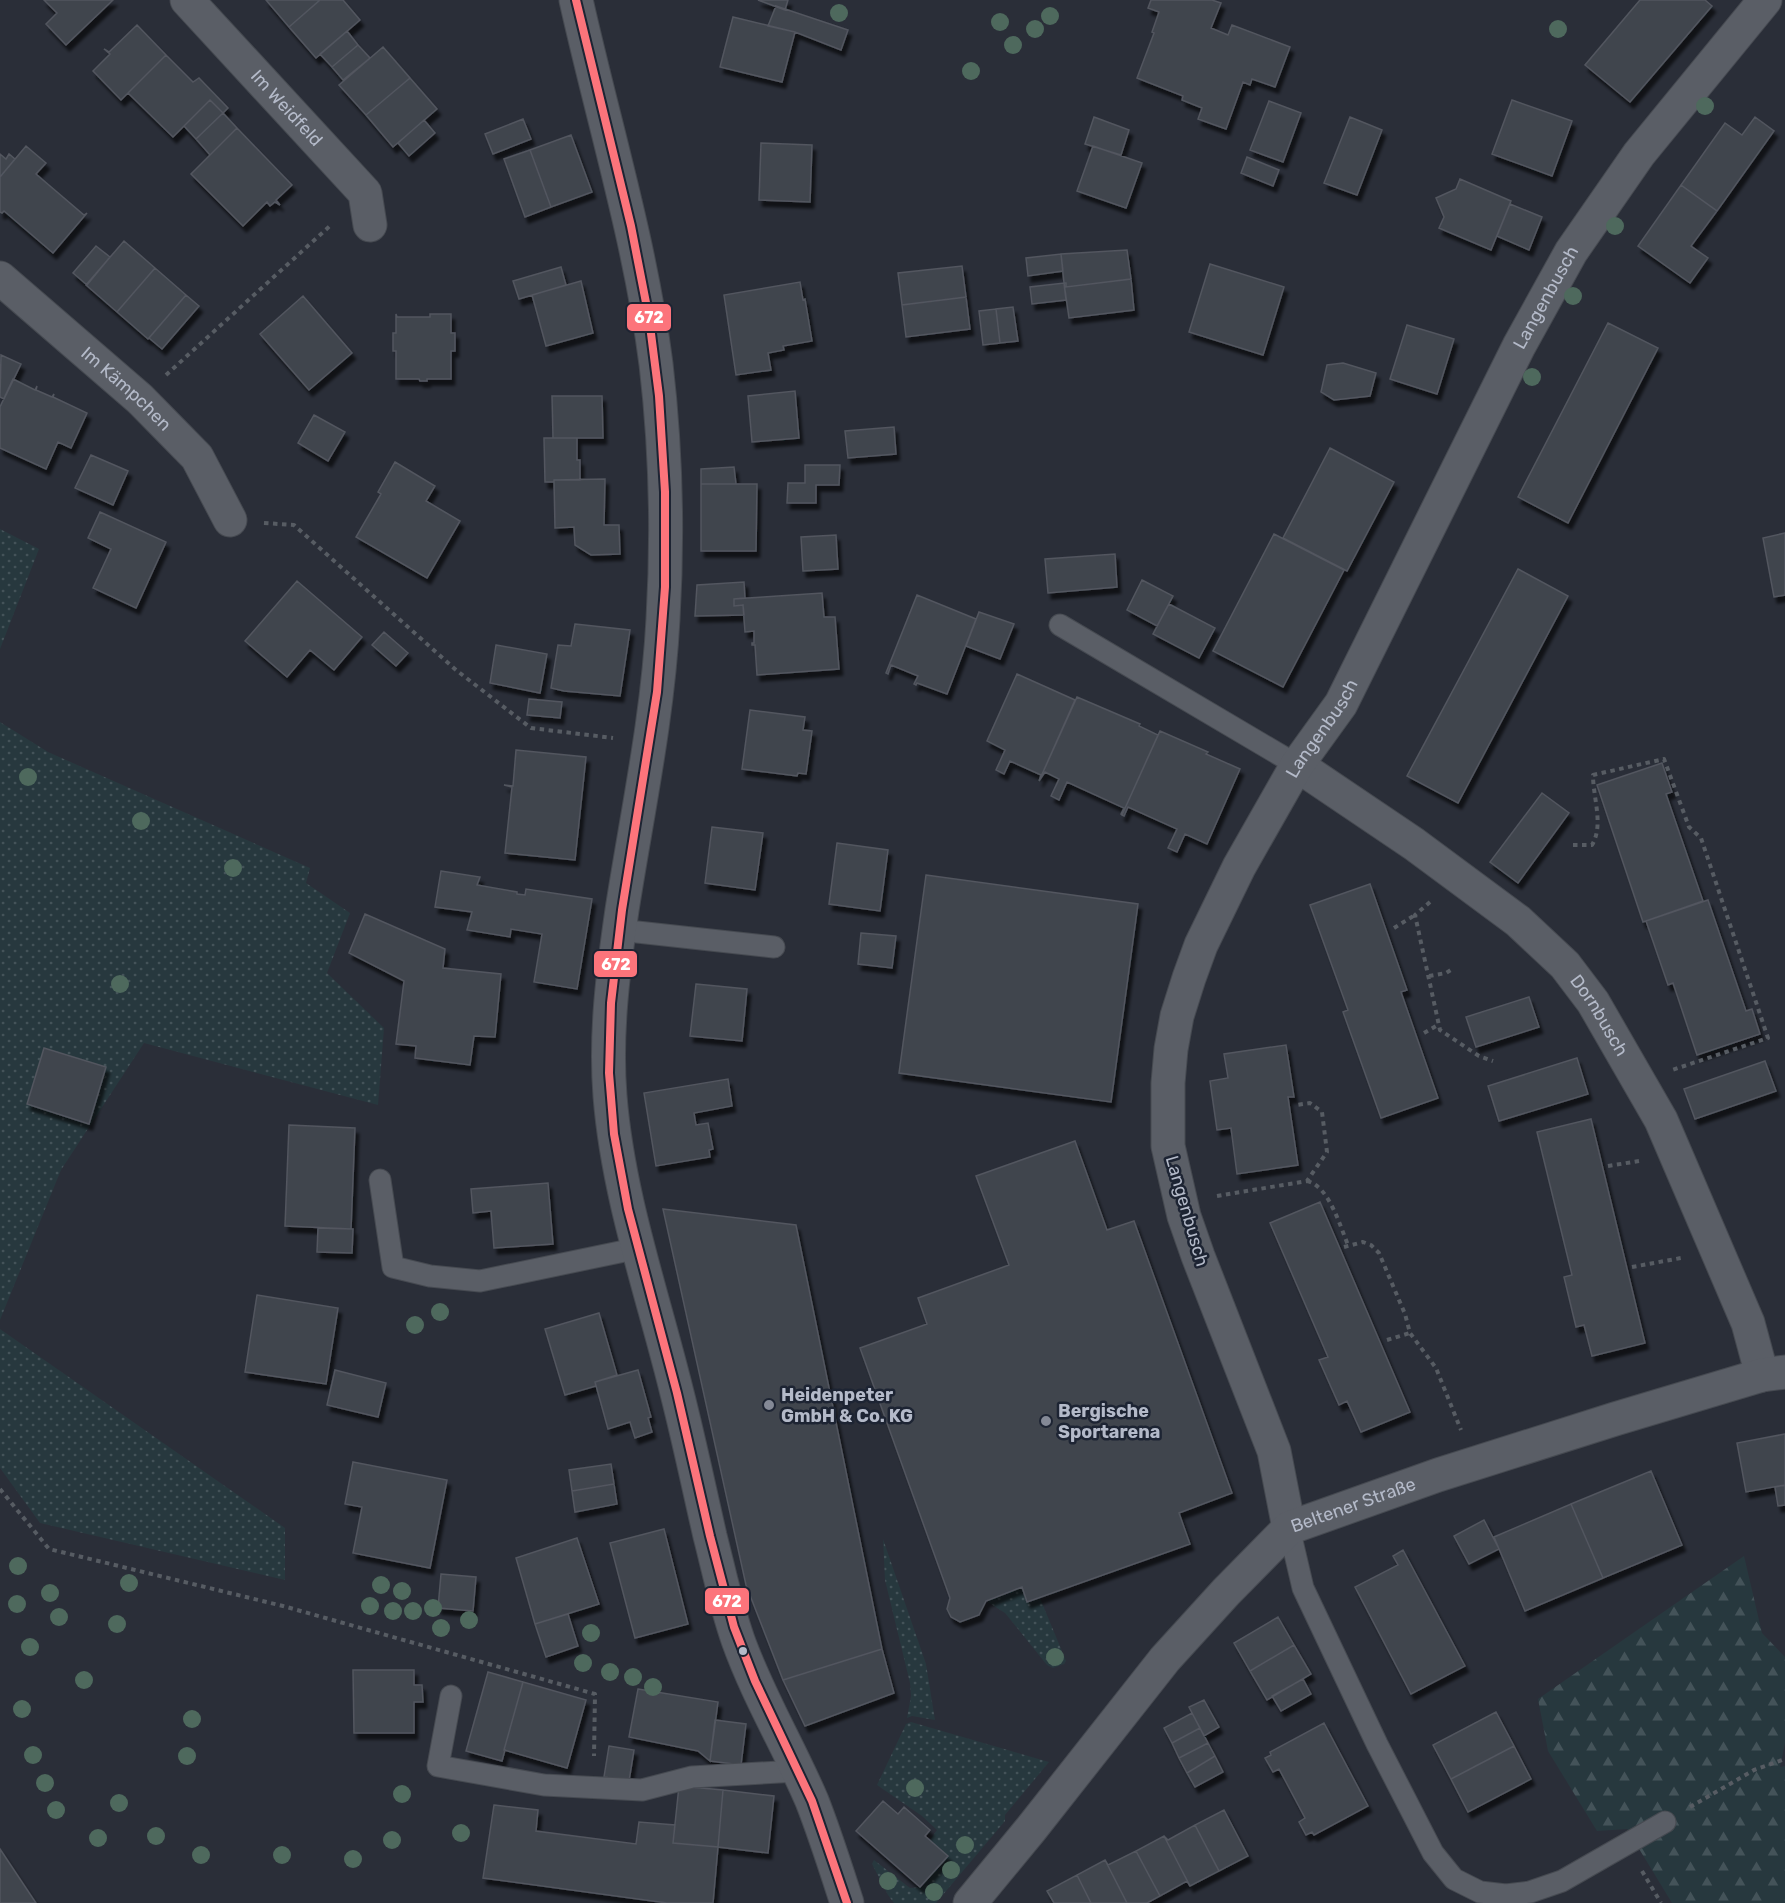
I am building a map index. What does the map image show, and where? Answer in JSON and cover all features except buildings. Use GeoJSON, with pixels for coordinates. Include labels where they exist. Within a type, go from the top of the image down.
{"type":"FeatureCollection","features":[{"type":"Feature","properties":{"kind":"street","name":"Im Weidfeld"},"geometry":{"type":"LineString","coordinates":[[187,0],[365,193]]}},
{"type":"Feature","properties":{"kind":"street"},"geometry":{"type":"LineString","coordinates":[[576,0],[623,189],[635,248],[655,360],[665,474],[665,563],[659,672],[619,930],[610,1017],[610,1093],[621,1172],[729,1610],[739,1642],[757,1685],[812,1801],[847,1903]]}},
{"type":"Feature","properties":{"kind":"street","name":"Langenbusch"},"geometry":{"type":"LineString","coordinates":[[1289,1528],[1275,1451],[1198,1256],[1168,1146],[1168,1083],[1177,1016],[1206,936],[1239,867],[1297,765],[1341,704],[1519,346],[1571,252],[1639,154],[1765,0]]}},
{"type":"Feature","properties":{"kind":"street"},"geometry":{"type":"LineString","coordinates":[[365,193],[370,225]]}},
{"type":"Feature","properties":{"kind":"street","name":"Im Kämpchen"},"geometry":{"type":"LineString","coordinates":[[0,278],[140,399],[197,457],[230,520]]}},
{"type":"Feature","properties":{"kind":"street","name":"Dornbusch"},"geometry":{"type":"LineString","coordinates":[[1297,765],[1414,844],[1518,921],[1565,965],[1593,1002],[1661,1120],[1748,1323],[1773,1374]]}},
{"type":"Feature","properties":{"kind":"street","name":"Beltener Straße"},"geometry":{"type":"LineString","coordinates":[[970,1903],[1165,1659],[1289,1528],[1475,1464],[1616,1419],[1773,1374]]}},
{"type":"Feature","properties":{"kind":"lane"},"geometry":{"type":"LineString","coordinates":[[1060,625],[1297,765]]}},
{"type":"Feature","properties":{"kind":"lane"},"geometry":{"type":"LineString","coordinates":[[619,930],[774,947]]}},
{"type":"Feature","properties":{"kind":"lane"},"geometry":{"type":"LineString","coordinates":[[380,1180],[393,1267],[430,1275],[480,1281],[639,1248]]}},
{"type":"Feature","properties":{"kind":"lane"},"geometry":{"type":"LineString","coordinates":[[1289,1528],[1303,1588],[1377,1744],[1433,1853],[1454,1879],[1480,1892],[1506,1895],[1530,1892],[1562,1881],[1665,1821]]}},
{"type":"Feature","properties":{"kind":"lane"},"geometry":{"type":"LineString","coordinates":[[451,1696],[438,1766],[544,1785],[642,1790],[692,1777],[797,1771]]}},
{"type":"Feature","properties":{"kind":"path"},"geometry":{"type":"LineString","coordinates":[[140,399],[365,193]]}},
{"type":"Feature","properties":{"kind":"path"},"geometry":{"type":"LineString","coordinates":[[230,520],[294,525],[456,670],[531,728],[649,742]]}},
{"type":"Feature","properties":{"kind":"path"},"geometry":{"type":"LineString","coordinates":[[1573,845],[1592,845],[1597,837],[1593,775],[1664,759],[1689,827],[1701,838],[1768,1038],[1640,1081]]}},
{"type":"Feature","properties":{"kind":"path"},"geometry":{"type":"LineString","coordinates":[[1394,928],[1415,915],[1437,896],[1453,873]]}},
{"type":"Feature","properties":{"kind":"path"},"geometry":{"type":"LineString","coordinates":[[1415,915],[1440,1030],[1479,1056],[1493,1061]]}},
{"type":"Feature","properties":{"kind":"path"},"geometry":{"type":"LineString","coordinates":[[1429,976],[1446,973],[1454,968]]}},
{"type":"Feature","properties":{"kind":"path"},"geometry":{"type":"LineString","coordinates":[[1424,1033],[1438,1024]]}},
{"type":"Feature","properties":{"kind":"path"},"geometry":{"type":"LineString","coordinates":[[1297,1105],[1310,1103],[1322,1112],[1326,1142],[1327,1152],[1307,1181]]}},
{"type":"Feature","properties":{"kind":"path"},"geometry":{"type":"LineString","coordinates":[[1182,1204],[1311,1181],[1327,1196],[1346,1246],[1363,1242],[1371,1245],[1378,1253],[1405,1314],[1410,1333],[1436,1368],[1475,1464]]}},
{"type":"Feature","properties":{"kind":"path"},"geometry":{"type":"LineString","coordinates":[[1632,1267],[1717,1250]]}},
{"type":"Feature","properties":{"kind":"path"},"geometry":{"type":"LineString","coordinates":[[1387,1340],[1410,1333]]}},
{"type":"Feature","properties":{"kind":"path"},"geometry":{"type":"LineString","coordinates":[[0,1489],[49,1548],[283,1606],[595,1694],[594,1786]]}},
{"type":"Feature","properties":{"kind":"path"},"geometry":{"type":"LineString","coordinates":[[1665,1821],[1754,1770],[1785,1759]]}},
{"type":"Feature","properties":{"kind":"path"},"geometry":{"type":"LineString","coordinates":[[1626,1845],[1661,1903]]}},
{"type":"Feature","properties":{"kind":"green space"},"geometry":{"type":"Polygon","coordinates":[[[0,529],[39,549],[0,649],[0,529]]]}},
{"type":"Feature","properties":{"kind":"green space"},"geometry":{"type":"Polygon","coordinates":[[[0,722],[48,752],[310,868],[306,883],[350,913],[327,973],[384,1028],[378,1105],[144,1043],[61,1170],[0,1320],[0,722]]]}},
{"type":"Feature","properties":{"kind":"green space"},"geometry":{"type":"Polygon","coordinates":[[[0,1329],[285,1528],[285,1580],[40,1523],[0,1468],[0,1329]]]}},
{"type":"Feature","properties":{"kind":"green space"},"geometry":{"type":"Polygon","coordinates":[[[883,1539],[926,1664],[935,1720],[912,1716],[907,1718],[911,1696],[910,1683],[885,1580],[883,1539]]]}},
{"type":"Feature","properties":{"kind":"green space"},"geometry":{"type":"Polygon","coordinates":[[[1744,1556],[1762,1633],[1785,1657],[1785,1743],[1780,1767],[1785,1766],[1785,1903],[1672,1903],[1627,1829],[1597,1831],[1548,1751],[1538,1699],[1744,1556]]]}},
{"type":"Feature","properties":{"kind":"green space"},"geometry":{"type":"Polygon","coordinates":[[[1022,1587],[1027,1602],[1040,1598],[1066,1661],[1064,1664],[1053,1668],[1047,1665],[1005,1613],[986,1601],[1022,1587]]]}},
{"type":"Feature","properties":{"kind":"green space"},"geometry":{"type":"Polygon","coordinates":[[[911,1722],[1049,1762],[1005,1815],[1005,1821],[936,1903],[894,1903],[872,1864],[874,1860],[910,1888],[921,1887],[948,1856],[930,1840],[937,1830],[922,1816],[877,1785],[906,1724],[911,1722]]]}},
{"type":"Feature","properties":{"kind":"transit line","name":"672"},"geometry":{"type":"LineString","coordinates":[[576,0],[631,226],[649,318],[659,396],[665,492],[665,587],[657,692],[622,910],[611,1003],[609,1073],[614,1134],[628,1209],[677,1393],[734,1627],[755,1681],[812,1801],[847,1903]]}},
{"type":"Feature","properties":{"kind":"place","name":"Heidenpeter GmbH & Co. KG"},"geometry":{"type":"Point","coordinates":[769,1405]}},
{"type":"Feature","properties":{"kind":"place","name":"Bergische Sportarena"},"geometry":{"type":"Point","coordinates":[1046,1421]}}]}
